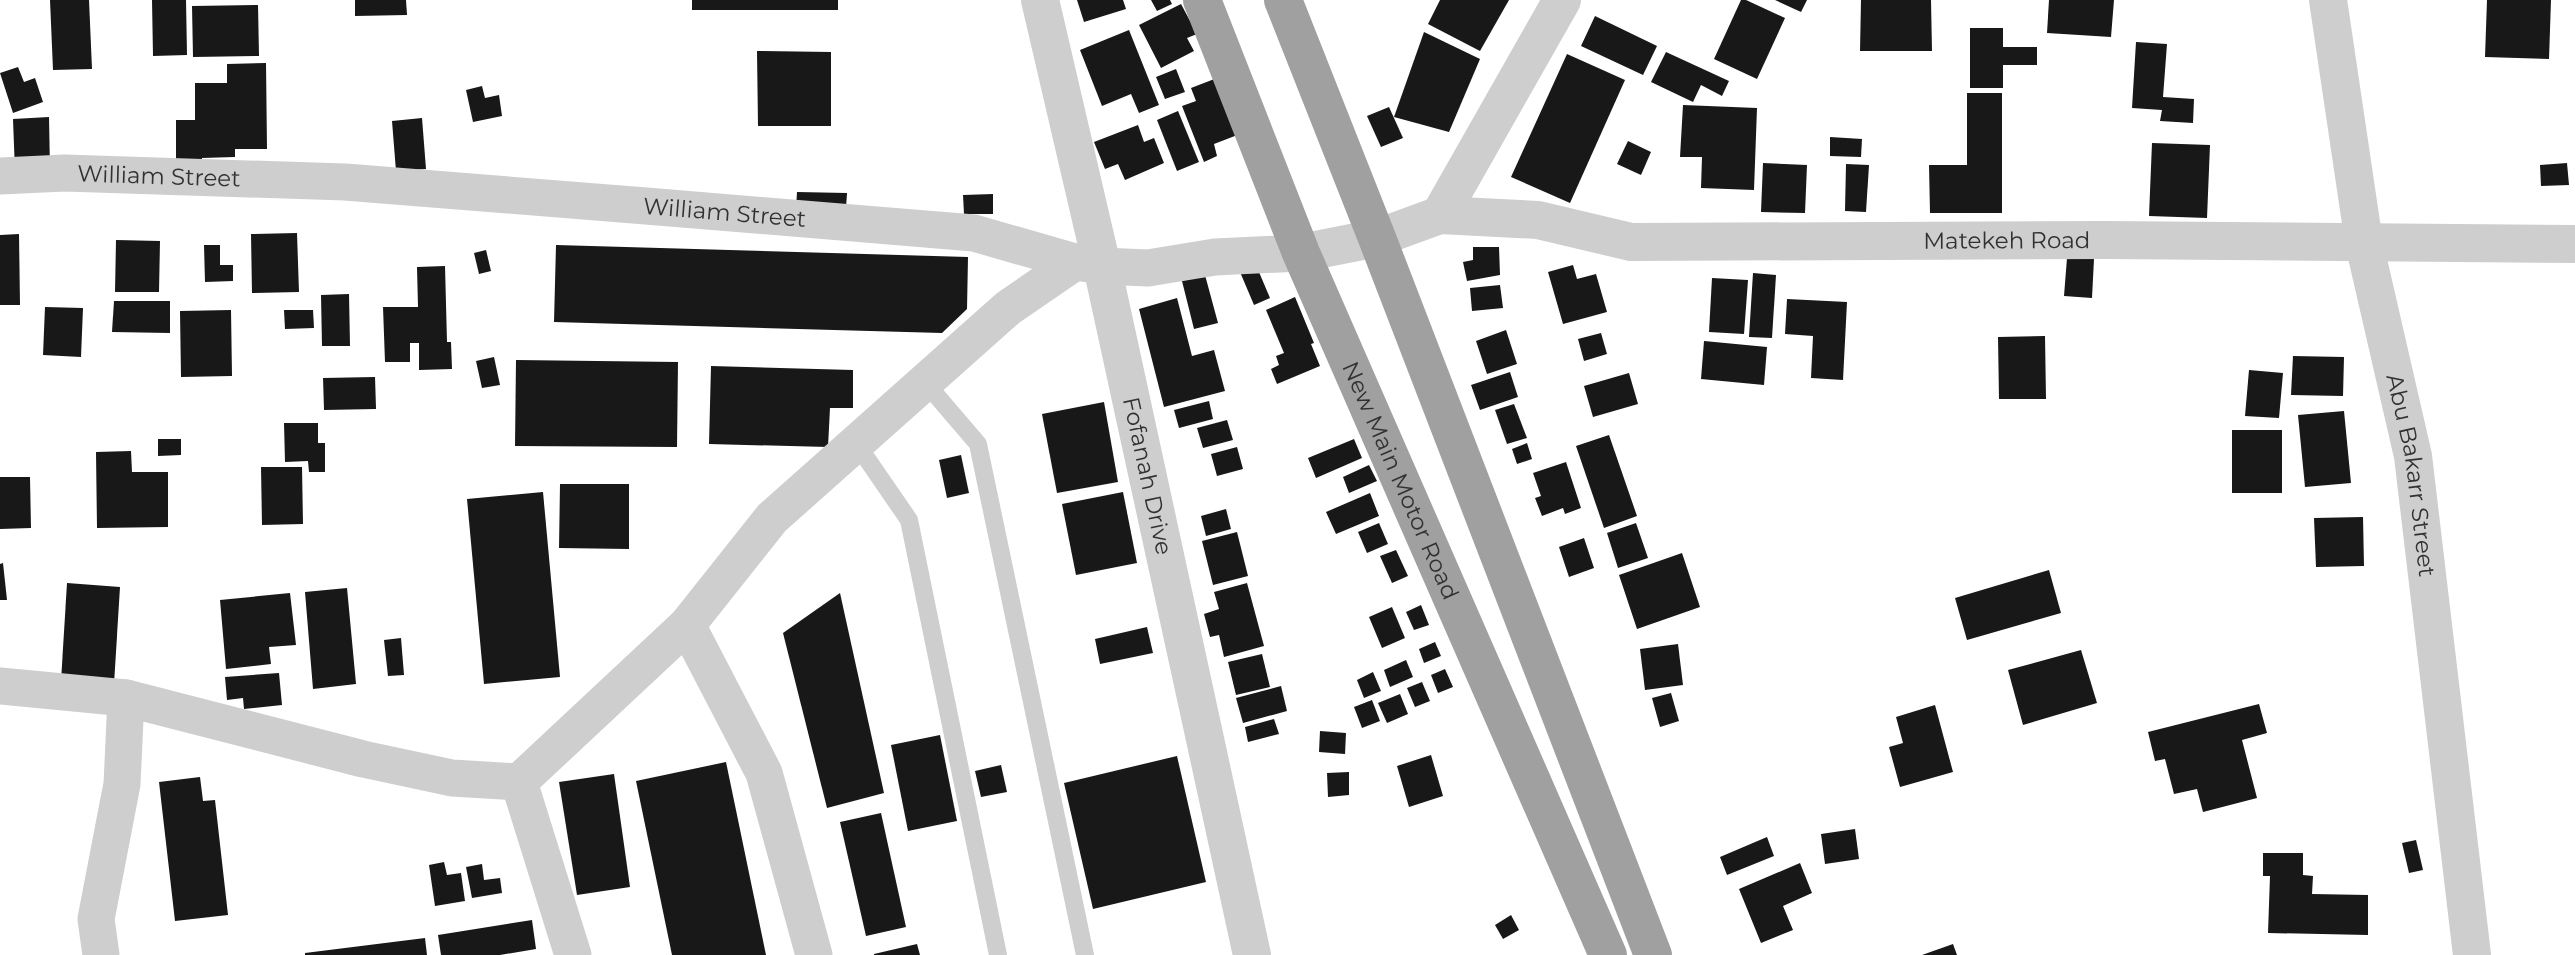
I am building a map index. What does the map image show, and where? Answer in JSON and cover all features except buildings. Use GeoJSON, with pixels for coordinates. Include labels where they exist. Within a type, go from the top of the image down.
{"type":"FeatureCollection","features":[{"type":"Feature","properties":{"kind":"highway","name":"New Main Motor Road"},"geometry":{"type":"LineString","coordinates":[[1202,0],[1301,253],[1608,955]]}},
{"type":"Feature","properties":{"kind":"highway"},"geometry":{"type":"LineString","coordinates":[[1283,0],[1653,955]]}},
{"type":"Feature","properties":{"kind":"street","name":"Fofanah Drive"},"geometry":{"type":"LineString","coordinates":[[1040,0],[1088,264],[1252,955]]}},
{"type":"Feature","properties":{"kind":"street"},"geometry":{"type":"LineString","coordinates":[[1440,215],[1562,0]]}},
{"type":"Feature","properties":{"kind":"street","name":"Abu Bakarr Street"},"geometry":{"type":"LineString","coordinates":[[2328,0],[2364,243],[2413,456],[2472,955]]}},
{"type":"Feature","properties":{"kind":"street","name":"William Street"},"geometry":{"type":"LineString","coordinates":[[0,176],[65,173],[345,182],[646,206],[974,233],[1088,264],[1148,268],[1215,257],[1301,253],[1377,238],[1440,215]]}},
{"type":"Feature","properties":{"kind":"street","name":"Matekeh Road"},"geometry":{"type":"LineString","coordinates":[[1440,215],[1538,220],[1631,242],[2106,240],[2575,244]]}},
{"type":"Feature","properties":{"kind":"street"},"geometry":{"type":"LineString","coordinates":[[0,686],[126,698],[363,759],[452,778],[519,782],[687,625],[772,518],[1008,308],[1088,264]]}},
{"type":"Feature","properties":{"kind":"street"},"geometry":{"type":"LineString","coordinates":[[687,625],[764,773],[814,955]]}},
{"type":"Feature","properties":{"kind":"street"},"geometry":{"type":"LineString","coordinates":[[101,955],[96,919],[122,784],[126,698]]}},
{"type":"Feature","properties":{"kind":"street"},"geometry":{"type":"LineString","coordinates":[[519,782],[573,955]]}},
{"type":"Feature","properties":{"kind":"lane"},"geometry":{"type":"LineString","coordinates":[[924,381],[978,444],[1085,955]]}},
{"type":"Feature","properties":{"kind":"lane"},"geometry":{"type":"LineString","coordinates":[[856,443],[909,520],[998,955]]}}]}
